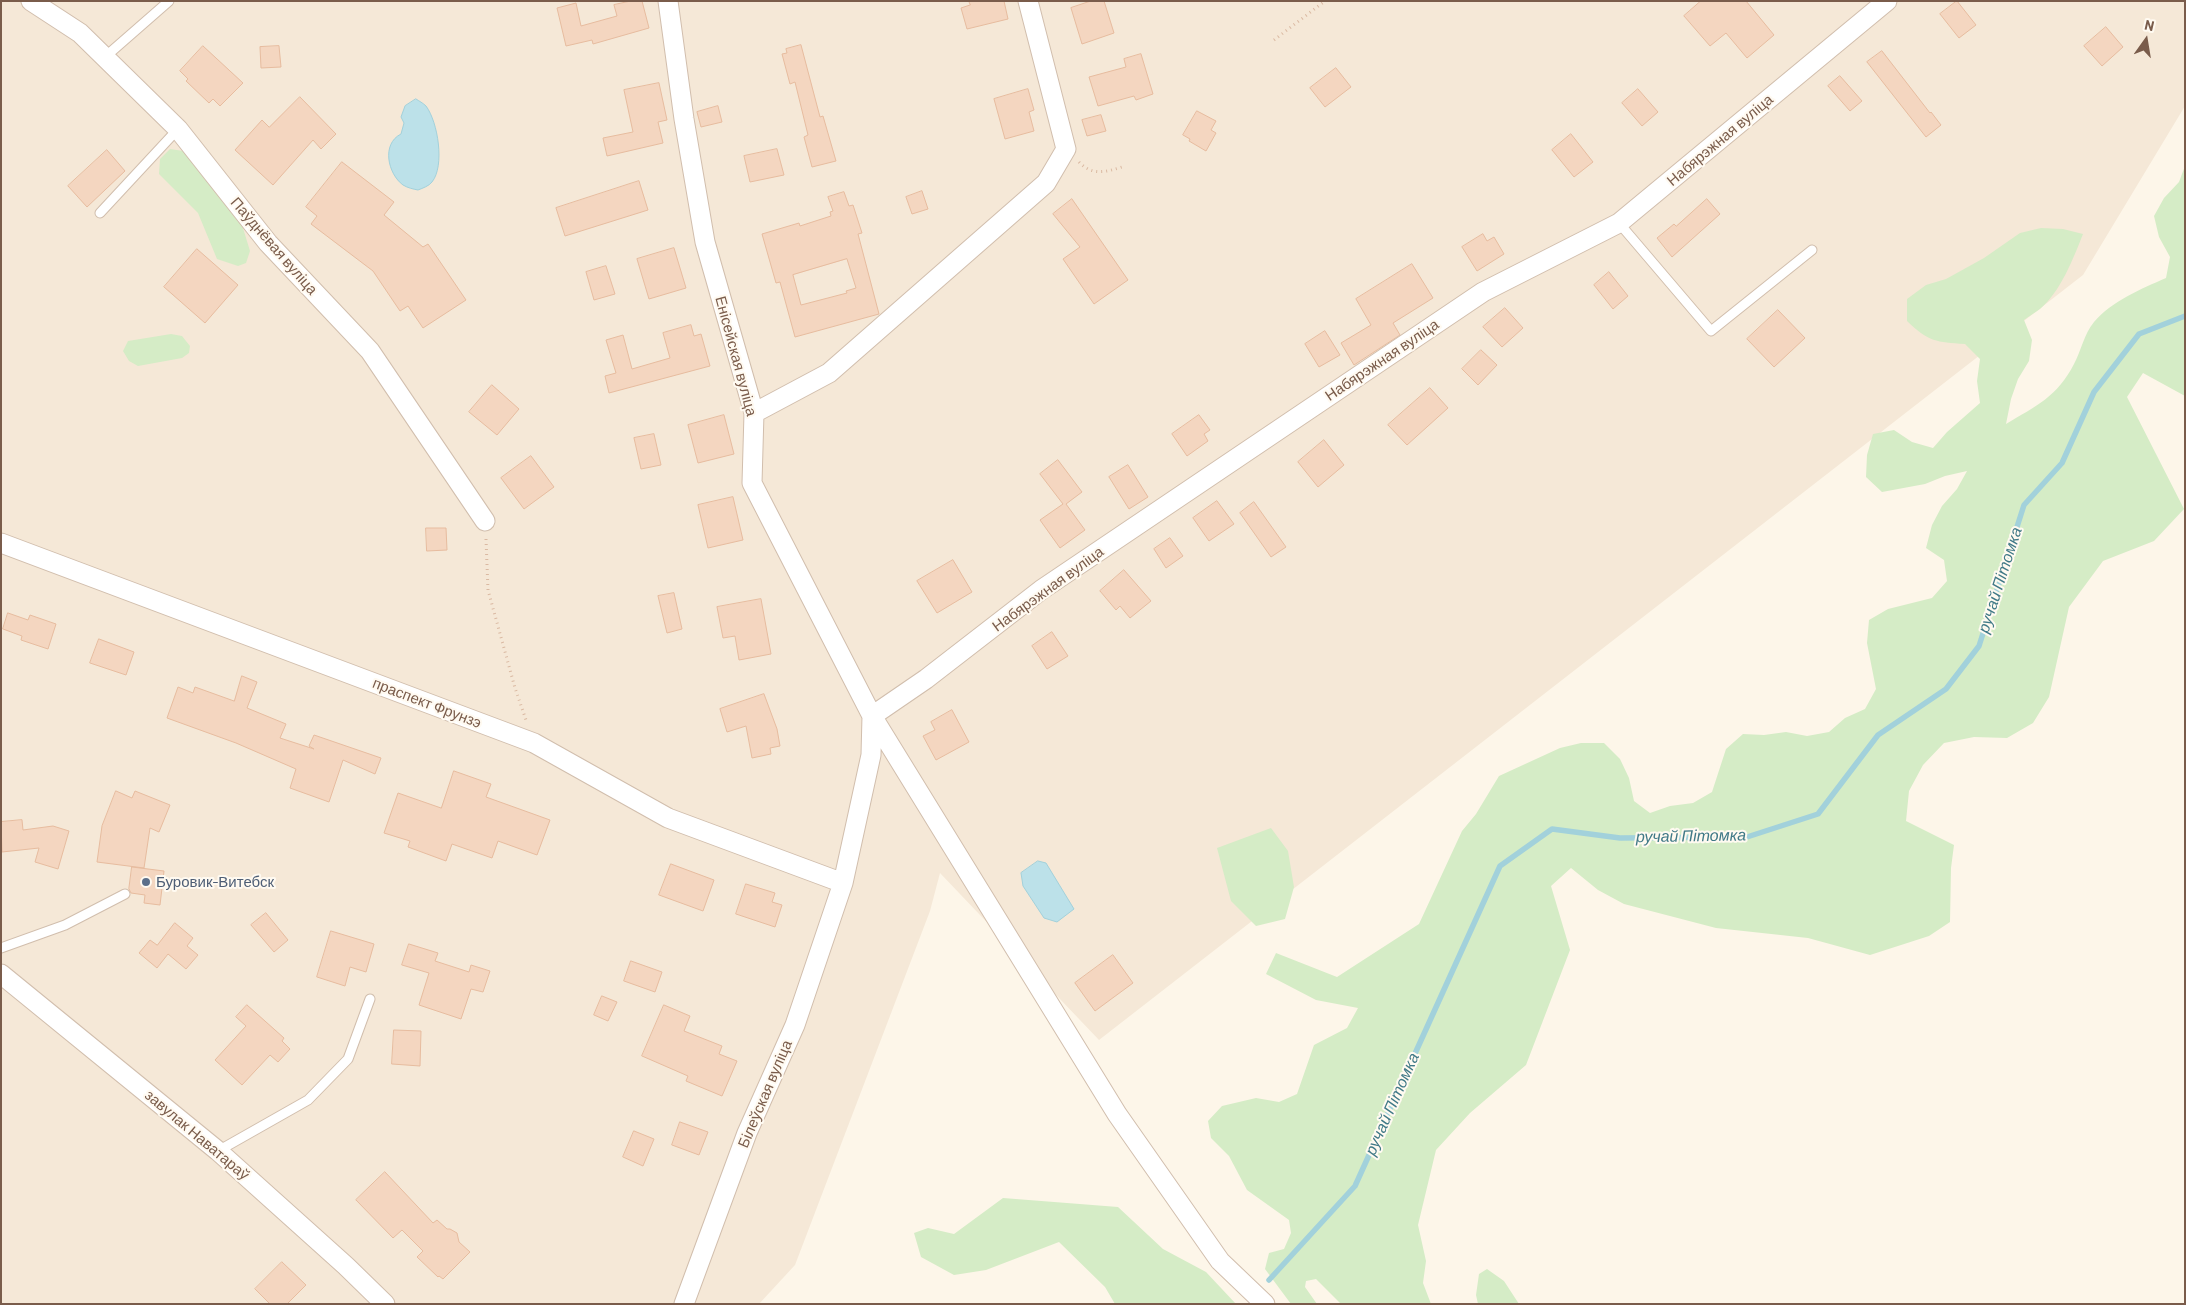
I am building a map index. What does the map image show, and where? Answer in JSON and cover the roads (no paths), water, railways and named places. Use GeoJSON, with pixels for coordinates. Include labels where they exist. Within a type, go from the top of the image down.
{"type":"FeatureCollection","features":[{"type":"Feature","properties":{"kind":"street","name":"Паўднёвая вуліца"},"geometry":{"type":"LineString","coordinates":[[31,1],[80,32],[178,129],[268,243],[370,351],[485,521]]}},
{"type":"Feature","properties":{"kind":"street","name":"Енісейская вуліца"},"geometry":{"type":"LineString","coordinates":[[668,1],[684,119],[705,242],[754,413],[752,483],[872,716],[1117,1114],[1220,1261],[1265,1304]]}},
{"type":"Feature","properties":{"kind":"street"},"geometry":{"type":"LineString","coordinates":[[754,413],[829,374],[1046,183],[1066,149],[1028,1]]}},
{"type":"Feature","properties":{"kind":"street","name":"Набярэжная вуліца"},"geometry":{"type":"LineString","coordinates":[[872,716],[926,679],[1041,590],[1483,292],[1619,223],[1887,1]]}},
{"type":"Feature","properties":{"kind":"street","name":"праспект Фрунзэ"},"geometry":{"type":"LineString","coordinates":[[1,543],[534,743],[668,818],[843,883]]}},
{"type":"Feature","properties":{"kind":"street","name":"Білеўская вуліца"},"geometry":{"type":"LineString","coordinates":[[684,1304],[747,1133],[795,1025],[843,883],[871,755],[872,716]]}},
{"type":"Feature","properties":{"kind":"street","name":"завулак Наватараў"},"geometry":{"type":"LineString","coordinates":[[1,974],[218,1151],[346,1266],[385,1304]]}},
{"type":"Feature","properties":{"kind":"lane"},"geometry":{"type":"LineString","coordinates":[[105,56],[169,1]]}},
{"type":"Feature","properties":{"kind":"lane"},"geometry":{"type":"LineString","coordinates":[[100,213],[178,129]]}},
{"type":"Feature","properties":{"kind":"lane"},"geometry":{"type":"LineString","coordinates":[[1619,223],[1712,331],[1812,250]]}},
{"type":"Feature","properties":{"kind":"lane"},"geometry":{"type":"LineString","coordinates":[[1,948],[65,925],[125,894]]}},
{"type":"Feature","properties":{"kind":"lane"},"geometry":{"type":"LineString","coordinates":[[218,1151],[308,1100],[348,1059],[370,999]]}},
{"type":"Feature","properties":{"kind":"water"},"geometry":{"type":"Polygon","coordinates":[[[416,99],[426,106],[434,122],[439,155],[436,175],[432,182],[418,190],[403,185],[398,180],[389,159],[391,145],[401,134],[404,123],[401,117],[405,106],[416,99]]]}},
{"type":"Feature","properties":{"kind":"water"},"geometry":{"type":"Polygon","coordinates":[[[1038,861],[1046,863],[1074,909],[1057,922],[1044,918],[1023,886],[1021,873],[1038,861]]]}},
{"type":"Feature","properties":{"kind":"waterway","name":"ручай Пітомка"},"geometry":{"type":"LineString","coordinates":[[1269,1280],[1355,1186],[1500,866],[1552,829],[1620,838],[1747,837],[1818,814],[1878,735],[1946,689],[1979,646],[2024,505],[2062,463],[2094,392],[2139,334],[2185,316]]}},
{"type":"Feature","properties":{"kind":"place","name":"Буровик-Витебск"},"geometry":{"type":"Point","coordinates":[146,882]}}]}
